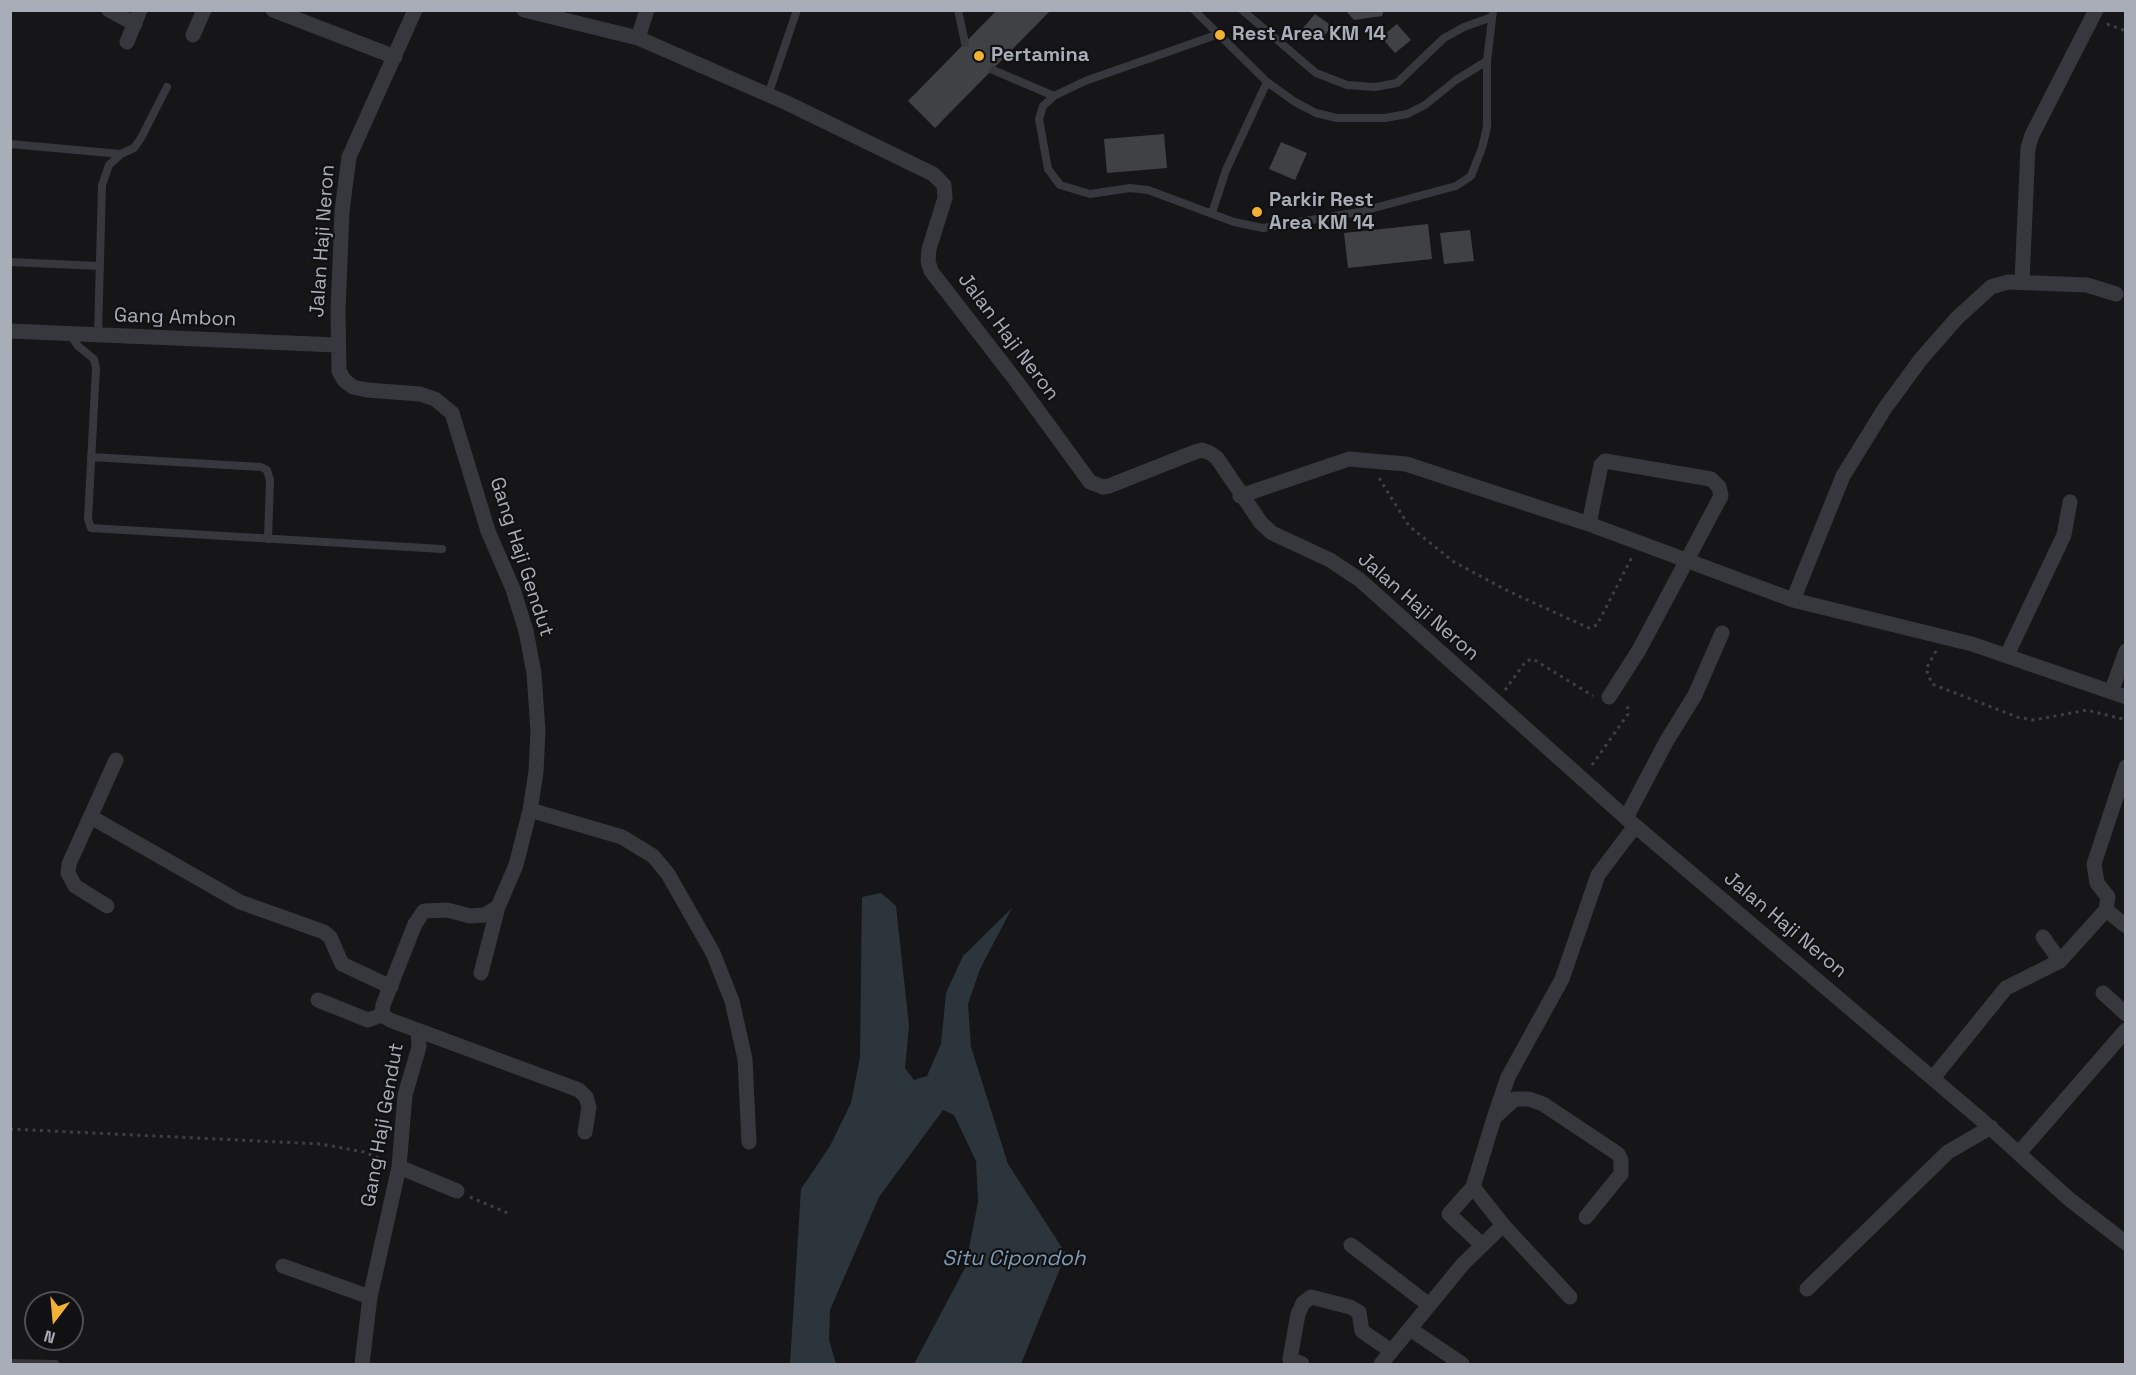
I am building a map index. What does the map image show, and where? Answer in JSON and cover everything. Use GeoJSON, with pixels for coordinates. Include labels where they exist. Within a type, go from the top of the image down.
{"type":"FeatureCollection","features":[{"type":"Feature","properties":{"kind":"street"},"geometry":{"type":"LineString","coordinates":[[109,10],[138,17],[127,42]]}},
{"type":"Feature","properties":{"kind":"street"},"geometry":{"type":"LineString","coordinates":[[193,35],[204,10]]}},
{"type":"Feature","properties":{"kind":"street"},"geometry":{"type":"LineString","coordinates":[[273,10],[395,57]]}},
{"type":"Feature","properties":{"kind":"street","name":"Jalan Haji Neron"},"geometry":{"type":"LineString","coordinates":[[337,345],[342,211],[349,157],[415,10]]}},
{"type":"Feature","properties":{"kind":"street","name":"Jalan Haji Neron"},"geometry":{"type":"LineString","coordinates":[[524,10],[638,38],[768,95],[933,174],[944,185],[945,198],[929,249],[928,261],[931,271],[1022,388],[1083,475],[1096,486],[1109,486],[1202,450],[1217,458],[1240,496],[1261,524],[1272,533],[1330,560],[1360,580],[1495,704],[1630,822],[1991,1127],[2069,1199],[2126,1243]]}},
{"type":"Feature","properties":{"kind":"street"},"geometry":{"type":"LineString","coordinates":[[638,38],[647,10]]}},
{"type":"Feature","properties":{"kind":"street"},"geometry":{"type":"LineString","coordinates":[[2022,281],[2028,148],[2032,135],[2096,10]]}},
{"type":"Feature","properties":{"kind":"street"},"geometry":{"type":"LineString","coordinates":[[1793,600],[1843,476],[1885,408],[1921,359],[1957,318],[1991,287],[2008,282],[2087,285],[2115,294]]}},
{"type":"Feature","properties":{"kind":"street","name":"Gang Ambon"},"geometry":{"type":"LineString","coordinates":[[10,331],[337,345]]}},
{"type":"Feature","properties":{"kind":"street","name":"Gang Haji Gendut"},"geometry":{"type":"LineString","coordinates":[[337,345],[339,371],[344,380],[353,387],[420,394],[435,399],[452,413],[488,531],[513,589],[526,631],[534,673],[538,731],[536,772],[530,810],[516,865],[498,907],[484,915],[470,916],[447,910],[424,911],[415,924],[382,1015],[418,1031],[419,1047],[405,1095],[399,1167],[370,1297],[362,1365]]}},
{"type":"Feature","properties":{"kind":"street"},"geometry":{"type":"LineString","coordinates":[[1240,496],[1323,466],[1349,459],[1367,459],[1434,471],[1640,542],[1793,600],[1945,637],[2007,655],[2118,694],[2126,651]]}},
{"type":"Feature","properties":{"kind":"street"},"geometry":{"type":"LineString","coordinates":[[1589,524],[1601,465],[1605,461],[1711,479],[1719,487],[1721,496],[1639,650],[1609,697]]}},
{"type":"Feature","properties":{"kind":"street"},"geometry":{"type":"LineString","coordinates":[[2007,655],[2064,535],[2070,502]]}},
{"type":"Feature","properties":{"kind":"street"},"geometry":{"type":"LineString","coordinates":[[1482,1245],[1449,1214],[1473,1186],[1508,1077],[1562,979],[1598,874],[1630,822],[1666,742],[1695,695],[1722,633]]}},
{"type":"Feature","properties":{"kind":"street"},"geometry":{"type":"LineString","coordinates":[[107,906],[75,886],[68,873],[69,864],[116,760]]}},
{"type":"Feature","properties":{"kind":"street"},"geometry":{"type":"LineString","coordinates":[[1933,1078],[2006,988],[2060,962],[2106,909],[2108,897],[2097,883],[2094,864],[2126,766]]}},
{"type":"Feature","properties":{"kind":"street"},"geometry":{"type":"LineString","coordinates":[[530,810],[622,837],[652,856],[668,874],[713,953],[732,1001],[745,1059],[749,1142]]}},
{"type":"Feature","properties":{"kind":"street"},"geometry":{"type":"LineString","coordinates":[[91,817],[240,902],[324,932],[330,937],[342,964],[391,987]]}},
{"type":"Feature","properties":{"kind":"street"},"geometry":{"type":"LineString","coordinates":[[481,973],[498,907]]}},
{"type":"Feature","properties":{"kind":"street"},"geometry":{"type":"LineString","coordinates":[[2106,909],[2126,926]]}},
{"type":"Feature","properties":{"kind":"street"},"geometry":{"type":"LineString","coordinates":[[2043,937],[2060,962]]}},
{"type":"Feature","properties":{"kind":"street"},"geometry":{"type":"LineString","coordinates":[[2103,993],[2126,1014]]}},
{"type":"Feature","properties":{"kind":"street"},"geometry":{"type":"LineString","coordinates":[[318,1000],[368,1020],[382,1015]]}},
{"type":"Feature","properties":{"kind":"street"},"geometry":{"type":"LineString","coordinates":[[2019,1153],[2126,1030]]}},
{"type":"Feature","properties":{"kind":"street"},"geometry":{"type":"LineString","coordinates":[[418,1031],[579,1090],[586,1097],[589,1107],[585,1132]]}},
{"type":"Feature","properties":{"kind":"street"},"geometry":{"type":"LineString","coordinates":[[1494,1118],[1515,1099],[1529,1098],[1543,1104],[1618,1154],[1621,1160],[1621,1173],[1586,1217]]}},
{"type":"Feature","properties":{"kind":"street"},"geometry":{"type":"LineString","coordinates":[[1807,1288],[1948,1152],[1991,1127]]}},
{"type":"Feature","properties":{"kind":"street"},"geometry":{"type":"LineString","coordinates":[[399,1167],[458,1191]]}},
{"type":"Feature","properties":{"kind":"street"},"geometry":{"type":"LineString","coordinates":[[1473,1186],[1503,1225],[1570,1297]]}},
{"type":"Feature","properties":{"kind":"street"},"geometry":{"type":"LineString","coordinates":[[1381,1365],[1429,1305],[1482,1245],[1503,1225]]}},
{"type":"Feature","properties":{"kind":"street"},"geometry":{"type":"LineString","coordinates":[[1351,1245],[1429,1305]]}},
{"type":"Feature","properties":{"kind":"street"},"geometry":{"type":"LineString","coordinates":[[283,1266],[370,1297]]}},
{"type":"Feature","properties":{"kind":"street"},"geometry":{"type":"LineString","coordinates":[[1294,1363],[1298,1314],[1303,1304],[1311,1297],[1350,1307],[1359,1312],[1362,1331],[1391,1351]]}},
{"type":"Feature","properties":{"kind":"street"},"geometry":{"type":"LineString","coordinates":[[1410,1329],[1462,1365]]}},
{"type":"Feature","properties":{"kind":"lane"},"geometry":{"type":"LineString","coordinates":[[768,95],[797,10]]}},
{"type":"Feature","properties":{"kind":"lane"},"geometry":{"type":"LineString","coordinates":[[958,10],[965,43]]}},
{"type":"Feature","properties":{"kind":"lane"},"geometry":{"type":"LineString","coordinates":[[1194,10],[1267,82],[1295,102],[1316,113],[1337,118],[1384,118],[1407,114],[1425,105],[1456,80],[1486,61]]}},
{"type":"Feature","properties":{"kind":"lane"},"geometry":{"type":"LineString","coordinates":[[1242,10],[1316,73],[1347,85],[1375,87],[1397,83],[1444,38],[1493,14]]}},
{"type":"Feature","properties":{"kind":"lane"},"geometry":{"type":"LineString","coordinates":[[1219,34],[1085,81],[1054,96],[1041,109],[1039,119],[1048,169],[1060,184],[1077,192],[1096,194],[1137,188],[1162,193],[1234,222],[1263,228],[1359,212],[1456,186],[1471,176],[1487,127],[1486,61],[1493,14]]}},
{"type":"Feature","properties":{"kind":"lane"},"geometry":{"type":"LineString","coordinates":[[993,70],[1054,96]]}},
{"type":"Feature","properties":{"kind":"lane"},"geometry":{"type":"LineString","coordinates":[[1212,213],[1226,170],[1267,82]]}},
{"type":"Feature","properties":{"kind":"lane"},"geometry":{"type":"LineString","coordinates":[[98,336],[102,185],[109,165],[120,154],[134,148],[141,138],[166,87]]}},
{"type":"Feature","properties":{"kind":"lane"},"geometry":{"type":"LineString","coordinates":[[10,144],[120,154]]}},
{"type":"Feature","properties":{"kind":"lane"},"geometry":{"type":"LineString","coordinates":[[10,262],[100,266]]}},
{"type":"Feature","properties":{"kind":"lane"},"geometry":{"type":"LineString","coordinates":[[70,334],[78,346],[94,358],[96,368],[88,519],[91,528],[442,549]]}},
{"type":"Feature","properties":{"kind":"lane"},"geometry":{"type":"LineString","coordinates":[[91,457],[261,467],[267,470],[270,480],[268,539]]}},
{"type":"Feature","properties":{"kind":"lane"},"geometry":{"type":"LineString","coordinates":[[10,1363],[55,1365]]}},
{"type":"Feature","properties":{"kind":"path"},"geometry":{"type":"LineString","coordinates":[[1367,459],[1409,526],[1454,562],[1510,592],[1590,628],[1597,625],[1640,542]]}},
{"type":"Feature","properties":{"kind":"path"},"geometry":{"type":"LineString","coordinates":[[1945,637],[1926,669],[1932,684],[2026,720],[2087,710],[2126,720]]}},
{"type":"Feature","properties":{"kind":"path"},"geometry":{"type":"LineString","coordinates":[[1495,704],[1526,661],[1533,659],[1598,699],[1609,697],[1628,708],[1628,714],[1582,779]]}},
{"type":"Feature","properties":{"kind":"path"},"geometry":{"type":"LineString","coordinates":[[10,1129],[321,1144],[364,1152],[399,1167]]}},
{"type":"Feature","properties":{"kind":"path"},"geometry":{"type":"LineString","coordinates":[[458,1191],[510,1214]]}},
{"type":"Feature","properties":{"kind":"water","name":"Situ Cipondoh"},"geometry":{"type":"Polygon","coordinates":[[[881,893],[896,906],[909,1026],[905,1068],[914,1080],[927,1076],[941,1044],[946,993],[963,956],[1012,908],[980,969],[968,1004],[971,1047],[1008,1164],[1066,1254],[1021,1364],[914,1364],[965,1268],[978,1202],[976,1161],[954,1115],[943,1110],[879,1197],[830,1310],[829,1340],[836,1364],[790,1364],[801,1189],[830,1146],[851,1103],[860,1057],[862,897],[881,893]]]}},
{"type":"Feature","properties":{"kind":"building","name":"Pertamina"},"geometry":{"type":"Polygon","coordinates":[[[997,10],[1051,10],[935,128],[908,101],[997,10]]]}},
{"type":"Feature","properties":{"kind":"building"},"geometry":{"type":"Polygon","coordinates":[[[1345,10],[1384,10],[1382,16],[1354,20],[1345,10]]]}},
{"type":"Feature","properties":{"kind":"building"},"geometry":{"type":"Polygon","coordinates":[[[1315,14],[1332,26],[1320,41],[1303,28],[1315,14]]]}},
{"type":"Feature","properties":{"kind":"building"},"geometry":{"type":"Polygon","coordinates":[[[1397,24],[1411,40],[1395,53],[1381,37],[1397,24]]]}},
{"type":"Feature","properties":{"kind":"building"},"geometry":{"type":"Polygon","coordinates":[[[1164,134],[1167,168],[1107,173],[1104,139],[1164,134]]]}},
{"type":"Feature","properties":{"kind":"building"},"geometry":{"type":"Polygon","coordinates":[[[1281,142],[1307,153],[1295,180],[1269,169],[1281,142]]]}},
{"type":"Feature","properties":{"kind":"building"},"geometry":{"type":"Polygon","coordinates":[[[1428,224],[1432,259],[1348,268],[1344,233],[1428,224]]]}},
{"type":"Feature","properties":{"kind":"building"},"geometry":{"type":"Polygon","coordinates":[[[1470,230],[1474,261],[1444,264],[1440,233],[1470,230]]]}},
{"type":"Feature","properties":{"kind":"place","name":"Rest Area KM 14"},"geometry":{"type":"Point","coordinates":[1220,35]}},
{"type":"Feature","properties":{"kind":"place","name":"Pertamina"},"geometry":{"type":"Point","coordinates":[979,56]}},
{"type":"Feature","properties":{"kind":"place","name":"Parkir Rest Area KM 14"},"geometry":{"type":"Point","coordinates":[1257,212]}}]}
